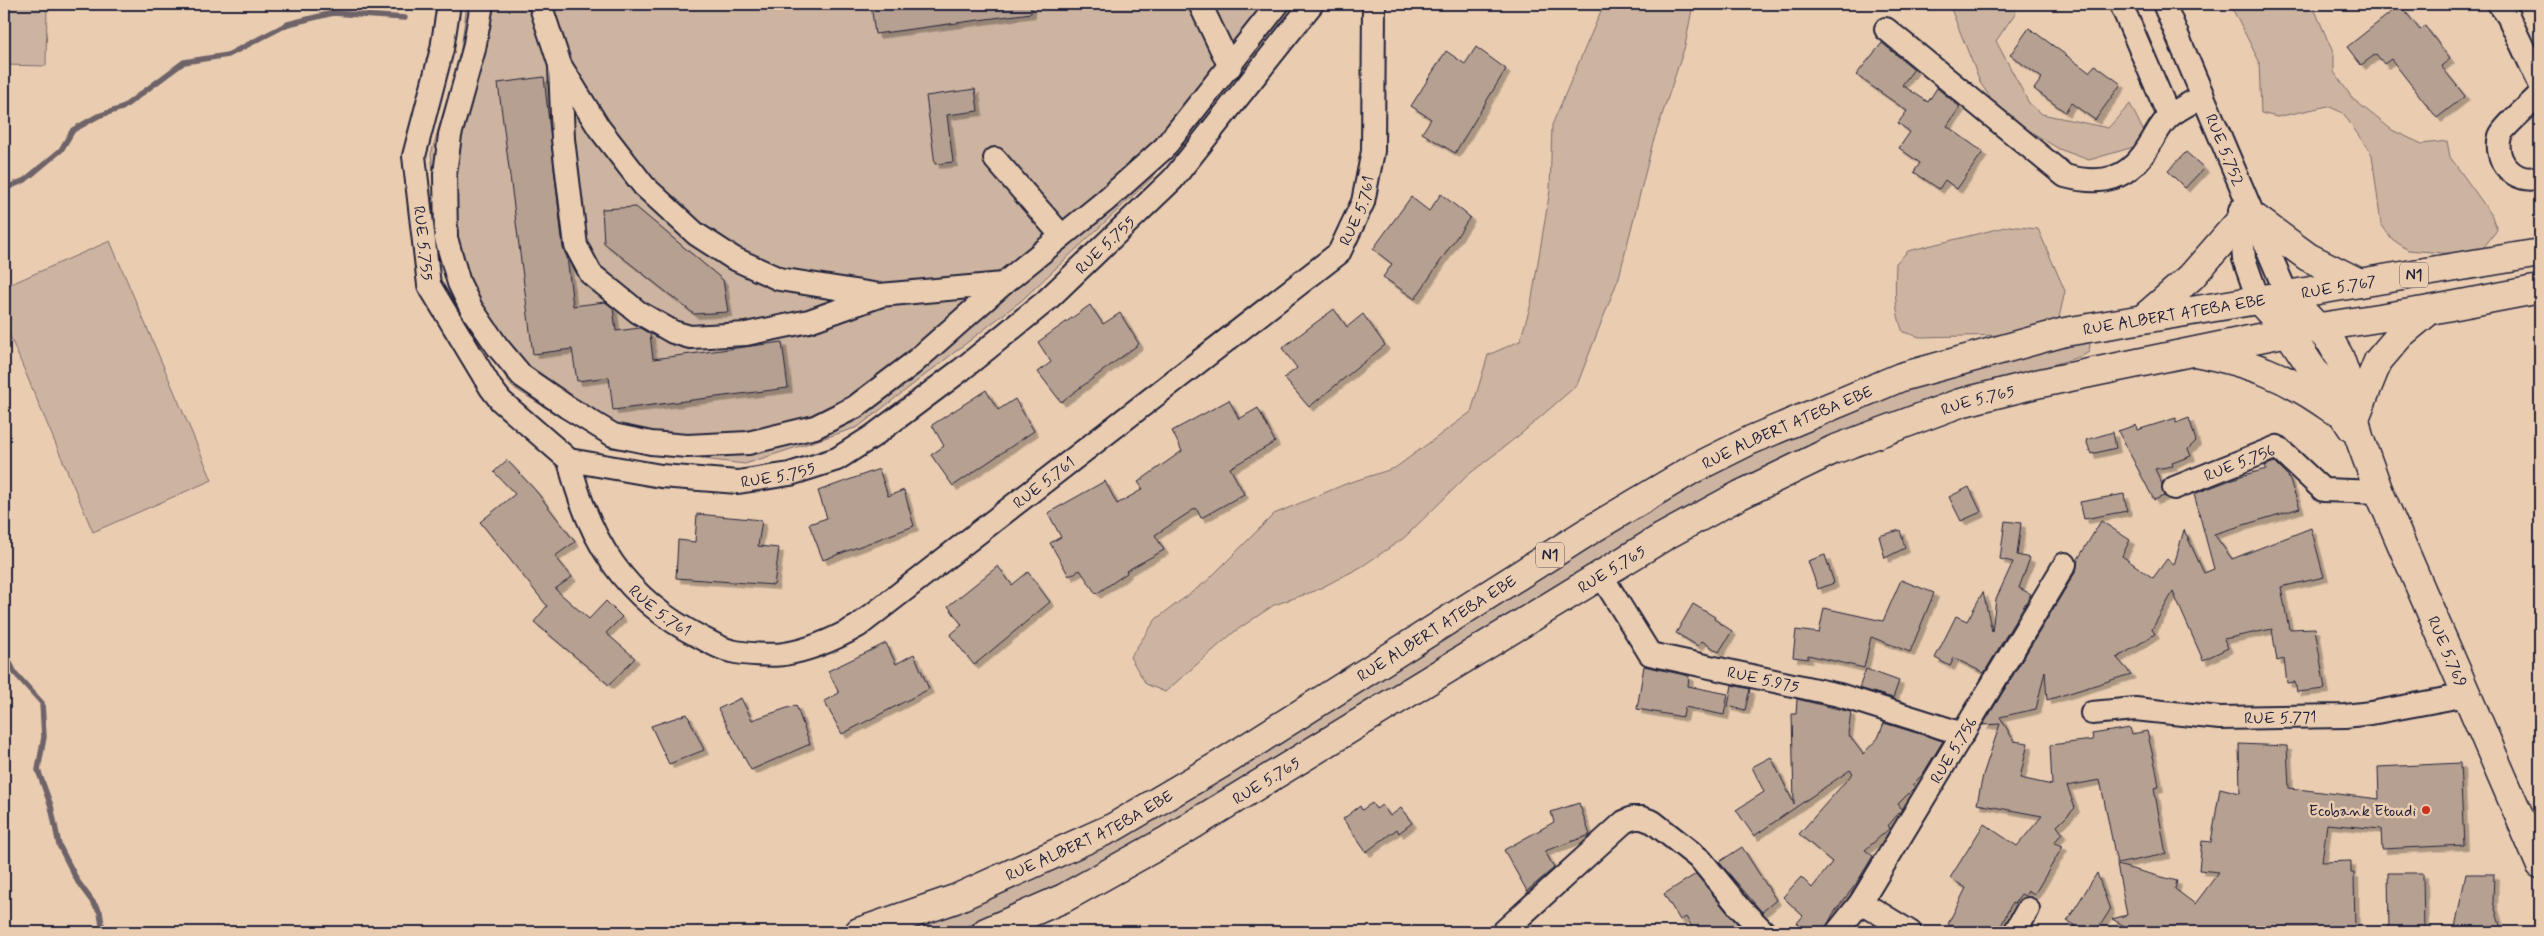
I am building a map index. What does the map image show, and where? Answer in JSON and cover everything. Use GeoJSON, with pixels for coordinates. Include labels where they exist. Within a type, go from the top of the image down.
{"type":"FeatureCollection","features":[{"type":"Feature","properties":{"kind":"main road"},"geometry":{"type":"LineString","coordinates":[[2145,317],[2191,277],[2248,219],[2308,257],[2360,283]]}},
{"type":"Feature","properties":{"kind":"main road","name":"RUE 5.767"},"geometry":{"type":"LineString","coordinates":[[2287,295],[2540,253]]}},
{"type":"Feature","properties":{"kind":"main road","name":"N1"},"geometry":{"type":"LineString","coordinates":[[2288,332],[2430,310],[2540,289]]}},
{"type":"Feature","properties":{"kind":"main road","name":"RUE ALBERT ATEBA EBE"},"geometry":{"type":"LineString","coordinates":[[859,932],[955,899],[1114,827],[1221,764],[1592,529],[1693,469],[1751,440],[1901,377],[2065,332],[2145,317],[2287,295]]}},
{"type":"Feature","properties":{"kind":"main road","name":"RUE 5.769"},"geometry":{"type":"LineString","coordinates":[[2287,295],[2318,327],[2338,356],[2345,373],[2353,425]]}},
{"type":"Feature","properties":{"kind":"main road","name":"RUE 5.769"},"geometry":{"type":"LineString","coordinates":[[2258,299],[2288,332],[2353,425],[2540,864]]}},
{"type":"Feature","properties":{"kind":"main road"},"geometry":{"type":"LineString","coordinates":[[2195,352],[2236,360],[2280,376],[2303,389],[2353,425],[2378,361],[2401,334],[2430,310]]}},
{"type":"Feature","properties":{"kind":"main road","name":"RUE 5.765"},"geometry":{"type":"LineString","coordinates":[[986,932],[1064,898],[1168,840],[1663,537],[1740,495],[1833,450],[1890,427],[1960,403],[2036,384],[2288,332]]}},
{"type":"Feature","properties":{"kind":"street","name":"RUE 5.755"},"geometry":{"type":"LineString","coordinates":[[449,4],[442,48],[414,156],[429,285],[491,388],[501,401],[569,460],[661,476],[738,482],[790,474],[837,459],[873,436],[961,370],[1053,294],[1173,179],[1312,4]]}},
{"type":"Feature","properties":{"kind":"street"},"geometry":{"type":"LineString","coordinates":[[482,4],[474,49],[450,135],[444,174],[446,238],[459,283],[471,308],[497,346],[522,376],[567,407],[613,435],[651,443],[687,446],[748,443],[815,427],[856,407],[905,370],[1003,284],[1104,201],[1164,148],[1278,4]]}},
{"type":"Feature","properties":{"kind":"street"},"geometry":{"type":"LineString","coordinates":[[540,4],[560,65],[599,128],[644,186],[696,234],[733,258],[779,279],[880,295],[1003,284]]}},
{"type":"Feature","properties":{"kind":"street"},"geometry":{"type":"LineString","coordinates":[[1200,4],[1230,67]]}},
{"type":"Feature","properties":{"kind":"street","name":"RUE 5.761"},"geometry":{"type":"LineString","coordinates":[[569,460],[577,494],[588,521],[614,563],[632,589],[649,605],[680,627],[731,651],[783,654],[834,640],[858,626],[1340,254],[1363,202],[1374,152],[1374,4]]}},
{"type":"Feature","properties":{"kind":"street"},"geometry":{"type":"LineString","coordinates":[[2121,4],[2170,116]]}},
{"type":"Feature","properties":{"kind":"street","name":"RUE 5.752"},"geometry":{"type":"LineString","coordinates":[[2164,4],[2240,183],[2248,219]]}},
{"type":"Feature","properties":{"kind":"street"},"geometry":{"type":"LineString","coordinates":[[2499,4],[2508,16],[2540,84]]}},
{"type":"Feature","properties":{"kind":"street"},"geometry":{"type":"LineString","coordinates":[[1886,30],[2065,176],[2083,180],[2101,181],[2132,168],[2141,160],[2170,116],[2203,96]]}},
{"type":"Feature","properties":{"kind":"street"},"geometry":{"type":"LineString","coordinates":[[560,65],[563,139],[576,246],[591,274],[638,312],[673,332],[690,337],[746,334],[809,321],[880,295]]}},
{"type":"Feature","properties":{"kind":"street"},"geometry":{"type":"LineString","coordinates":[[2540,94],[2506,126],[2500,136],[2499,149],[2509,172],[2517,177],[2531,180],[2540,177]]}},
{"type":"Feature","properties":{"kind":"street"},"geometry":{"type":"LineString","coordinates":[[995,159],[1061,235]]}},
{"type":"Feature","properties":{"kind":"street"},"geometry":{"type":"LineString","coordinates":[[2248,219],[2287,295]]}},
{"type":"Feature","properties":{"kind":"street"},"geometry":{"type":"LineString","coordinates":[[2248,219],[2244,259],[2258,299]]}},
{"type":"Feature","properties":{"kind":"street","name":"RUE 5.756"},"geometry":{"type":"LineString","coordinates":[[2174,488],[2277,447],[2322,490],[2380,492]]}},
{"type":"Feature","properties":{"kind":"street","name":"RUE 5.756"},"geometry":{"type":"LineString","coordinates":[[1837,932],[1861,902],[2065,564]]}},
{"type":"Feature","properties":{"kind":"street","name":"RUE 5.975"},"geometry":{"type":"LineString","coordinates":[[1600,575],[1650,654],[1839,694],[1963,734]]}},
{"type":"Feature","properties":{"kind":"street","name":"RUE 5.771"},"geometry":{"type":"LineString","coordinates":[[2092,714],[2134,709],[2220,718],[2346,716],[2467,695]]}},
{"type":"Feature","properties":{"kind":"street"},"geometry":{"type":"LineString","coordinates":[[1503,932],[1624,822],[1633,818],[1642,818],[1654,822],[1701,860],[1741,910],[1764,932]]}},
{"type":"Feature","properties":{"kind":"street"},"geometry":{"type":"LineString","coordinates":[[1861,902],[1910,932]]}},
{"type":"Feature","properties":{"kind":"street"},"geometry":{"type":"LineString","coordinates":[[2015,932],[2028,909]]}},
{"type":"Feature","properties":{"kind":"shaded area"},"geometry":{"type":"Polygon","coordinates":[[[4,4],[47,4],[46,66],[4,65],[4,4]]]}},
{"type":"Feature","properties":{"kind":"shaded area"},"geometry":{"type":"Polygon","coordinates":[[[467,4],[1293,4],[1152,178],[1022,300],[858,427],[745,464],[610,448],[511,386],[445,279],[431,154],[460,56],[467,4]]]}},
{"type":"Feature","properties":{"kind":"shaded area"},"geometry":{"type":"Polygon","coordinates":[[[1604,4],[1693,4],[1685,46],[1653,142],[1619,277],[1577,385],[1522,433],[1468,475],[1404,538],[1361,567],[1315,591],[1274,605],[1234,632],[1165,692],[1146,684],[1130,657],[1156,619],[1207,581],[1274,514],[1348,483],[1395,468],[1471,412],[1488,355],[1520,341],[1531,304],[1550,190],[1552,125],[1604,4]]]}},
{"type":"Feature","properties":{"kind":"shaded area"},"geometry":{"type":"Polygon","coordinates":[[[1949,4],[2013,4],[2016,12],[1996,41],[2029,103],[2042,114],[2108,128],[2130,104],[2144,132],[2137,146],[2089,160],[2059,149],[2001,113],[1981,84],[1949,4]]]}},
{"type":"Feature","properties":{"kind":"shaded area"},"geometry":{"type":"Polygon","coordinates":[[[2230,4],[2309,4],[2314,8],[2334,55],[2334,72],[2353,99],[2392,130],[2422,144],[2447,141],[2450,157],[2491,214],[2497,230],[2477,256],[2408,250],[2392,239],[2381,224],[2372,155],[2343,113],[2328,106],[2277,117],[2261,113],[2259,61],[2230,4]]]}},
{"type":"Feature","properties":{"kind":"shaded area"},"geometry":{"type":"Polygon","coordinates":[[[2009,226],[2038,229],[2065,291],[2058,322],[2005,335],[1920,337],[1903,332],[1895,290],[1896,263],[1908,251],[2009,226]]]}},
{"type":"Feature","properties":{"kind":"shaded area"},"geometry":{"type":"Polygon","coordinates":[[[110,241],[212,480],[93,532],[4,322],[4,287],[110,241]]]}},
{"type":"Feature","properties":{"kind":"shaded area"},"geometry":{"type":"Polygon","coordinates":[[[2086,340],[2090,345],[2089,352],[2082,356],[1955,394],[1877,420],[1068,886],[952,932],[899,932],[1060,868],[1194,793],[1655,504],[1745,458],[1868,403],[1980,365],[2086,340]]]}},
{"type":"Feature","properties":{"kind":"building"},"geometry":{"type":"Polygon","coordinates":[[[871,4],[1031,4],[1031,13],[875,34],[871,4]]]}},
{"type":"Feature","properties":{"kind":"building"},"geometry":{"type":"Polygon","coordinates":[[[2400,5],[2420,30],[2425,26],[2450,59],[2441,66],[2465,96],[2437,118],[2391,59],[2384,64],[2376,54],[2361,65],[2347,47],[2400,5]]]}},
{"type":"Feature","properties":{"kind":"building"},"geometry":{"type":"Polygon","coordinates":[[[2029,28],[2089,72],[2095,65],[2121,84],[2095,120],[2071,103],[2065,112],[2034,89],[2042,78],[2010,55],[2029,28]]]}},
{"type":"Feature","properties":{"kind":"building"},"geometry":{"type":"Polygon","coordinates":[[[1882,43],[1914,69],[1902,85],[1928,102],[1937,88],[1960,107],[1947,126],[1983,152],[1957,189],[1945,180],[1939,189],[1914,172],[1920,163],[1899,148],[1910,132],[1898,123],[1907,111],[1856,75],[1882,43]]]}},
{"type":"Feature","properties":{"kind":"building"},"geometry":{"type":"Polygon","coordinates":[[[1476,47],[1506,69],[1455,153],[1422,133],[1431,119],[1411,106],[1446,51],[1465,64],[1476,47]]]}},
{"type":"Feature","properties":{"kind":"building"},"geometry":{"type":"Polygon","coordinates":[[[544,77],[563,248],[567,257],[573,306],[605,302],[613,308],[616,331],[640,328],[650,334],[653,359],[782,342],[788,388],[613,410],[609,377],[577,381],[572,349],[533,354],[498,83],[544,77]]]}},
{"type":"Feature","properties":{"kind":"building"},"geometry":{"type":"Polygon","coordinates":[[[975,89],[978,111],[947,115],[953,162],[935,164],[926,96],[975,89]]]}},
{"type":"Feature","properties":{"kind":"building"},"geometry":{"type":"Polygon","coordinates":[[[2186,152],[2204,168],[2185,188],[2168,171],[2186,152]]]}},
{"type":"Feature","properties":{"kind":"building"},"geometry":{"type":"Polygon","coordinates":[[[1441,194],[1470,217],[1415,299],[1383,277],[1392,264],[1373,249],[1411,197],[1429,211],[1441,194]]]}},
{"type":"Feature","properties":{"kind":"building"},"geometry":{"type":"Polygon","coordinates":[[[636,207],[723,280],[728,312],[694,314],[604,243],[602,209],[636,207]]]}},
{"type":"Feature","properties":{"kind":"building"},"geometry":{"type":"Polygon","coordinates":[[[1090,305],[1103,324],[1120,313],[1139,344],[1061,402],[1038,372],[1051,362],[1038,342],[1090,305]]]}},
{"type":"Feature","properties":{"kind":"building"},"geometry":{"type":"Polygon","coordinates":[[[1334,309],[1347,327],[1363,314],[1385,345],[1309,407],[1284,378],[1297,368],[1282,348],[1334,309]]]}},
{"type":"Feature","properties":{"kind":"building"},"geometry":{"type":"Polygon","coordinates":[[[986,390],[998,410],[1015,399],[1034,431],[953,486],[931,455],[944,446],[932,425],[986,390]]]}},
{"type":"Feature","properties":{"kind":"building"},"geometry":{"type":"Polygon","coordinates":[[[1229,400],[1239,419],[1258,408],[1275,442],[1230,468],[1244,494],[1201,518],[1196,508],[1155,535],[1164,550],[1126,571],[1127,573],[1096,594],[1080,570],[1069,576],[1050,543],[1061,537],[1048,513],[1105,481],[1117,504],[1143,489],[1138,482],[1182,451],[1172,431],[1229,400]]]}},
{"type":"Feature","properties":{"kind":"building"},"geometry":{"type":"Polygon","coordinates":[[[2176,418],[2176,423],[2189,418],[2196,441],[2188,449],[2191,456],[2172,463],[2173,466],[2155,469],[2162,484],[2164,496],[2154,500],[2118,431],[2136,425],[2137,430],[2176,418]]]}},
{"type":"Feature","properties":{"kind":"building"},"geometry":{"type":"Polygon","coordinates":[[[2113,432],[2116,448],[2091,454],[2086,440],[2113,432]]]}},
{"type":"Feature","properties":{"kind":"building"},"geometry":{"type":"Polygon","coordinates":[[[507,460],[536,491],[575,542],[555,556],[572,577],[555,589],[589,619],[606,601],[622,617],[606,633],[635,658],[609,685],[534,622],[547,606],[480,522],[515,494],[494,472],[507,460]]]}},
{"type":"Feature","properties":{"kind":"building"},"geometry":{"type":"Polygon","coordinates":[[[2274,462],[2288,476],[2300,508],[2214,534],[2232,559],[2311,528],[2324,577],[2281,587],[2289,629],[2315,628],[2325,689],[2297,692],[2295,682],[2287,683],[2284,659],[2277,661],[2272,629],[2224,639],[2228,648],[2203,660],[2173,592],[2152,629],[2155,634],[2117,658],[2131,674],[2047,700],[2045,671],[2036,709],[2000,717],[2014,741],[2028,743],[2020,778],[2052,785],[2050,745],[2093,740],[2092,734],[2130,728],[2132,734],[2147,731],[2159,787],[2154,788],[2166,854],[2117,864],[2100,780],[2067,786],[2075,808],[2057,826],[2062,833],[2054,843],[2063,846],[2034,895],[2028,891],[2025,896],[2021,894],[2014,904],[2012,903],[1998,932],[1965,932],[1948,924],[1966,888],[1950,878],[1984,824],[2017,846],[2042,816],[1977,804],[1983,775],[2000,724],[1983,725],[2076,571],[2078,559],[2101,521],[2130,540],[2122,556],[2153,578],[2167,559],[2174,565],[2184,530],[2204,573],[2214,569],[2194,494],[2241,476],[2266,469],[2265,466],[2274,462]]]}},
{"type":"Feature","properties":{"kind":"building"},"geometry":{"type":"Polygon","coordinates":[[[879,469],[888,496],[904,490],[914,526],[823,560],[809,524],[827,518],[818,491],[879,469]]]}},
{"type":"Feature","properties":{"kind":"building"},"geometry":{"type":"Polygon","coordinates":[[[1969,487],[1981,512],[1961,521],[1949,497],[1969,487]]]}},
{"type":"Feature","properties":{"kind":"building"},"geometry":{"type":"Polygon","coordinates":[[[2124,494],[2127,511],[2084,519],[2080,502],[2124,494]]]}},
{"type":"Feature","properties":{"kind":"building"},"geometry":{"type":"Polygon","coordinates":[[[697,514],[762,520],[758,546],[779,548],[774,585],[676,578],[678,540],[695,542],[697,514]]]}},
{"type":"Feature","properties":{"kind":"building"},"geometry":{"type":"Polygon","coordinates":[[[2005,521],[2021,523],[2017,555],[2030,558],[2019,588],[2031,594],[1984,673],[1954,658],[1950,666],[1935,658],[1956,616],[1967,621],[1983,592],[1992,631],[1996,599],[2013,562],[2000,559],[2005,521]]]}},
{"type":"Feature","properties":{"kind":"building"},"geometry":{"type":"Polygon","coordinates":[[[1900,530],[1905,548],[1885,558],[1879,536],[1900,530]]]}},
{"type":"Feature","properties":{"kind":"building"},"geometry":{"type":"Polygon","coordinates":[[[1825,555],[1834,583],[1818,589],[1808,561],[1825,555]]]}},
{"type":"Feature","properties":{"kind":"building"},"geometry":{"type":"Polygon","coordinates":[[[998,566],[1012,585],[1028,572],[1050,602],[974,665],[950,635],[962,625],[948,606],[998,566]]]}},
{"type":"Feature","properties":{"kind":"building"},"geometry":{"type":"Polygon","coordinates":[[[1901,580],[1934,593],[1910,652],[1871,637],[1864,668],[1808,655],[1808,659],[1793,657],[1796,630],[1819,633],[1824,608],[1883,621],[1901,580]]]}},
{"type":"Feature","properties":{"kind":"building"},"geometry":{"type":"Polygon","coordinates":[[[1693,604],[1715,617],[1714,619],[1732,631],[1719,652],[1702,641],[1698,646],[1676,633],[1693,604]]]}},
{"type":"Feature","properties":{"kind":"building"},"geometry":{"type":"Polygon","coordinates":[[[886,643],[896,664],[914,654],[929,689],[842,734],[824,701],[839,693],[828,671],[886,643]]]}},
{"type":"Feature","properties":{"kind":"building"},"geometry":{"type":"Polygon","coordinates":[[[1644,666],[1689,676],[1688,686],[1728,694],[1724,715],[1685,707],[1683,717],[1637,709],[1644,666]]]}},
{"type":"Feature","properties":{"kind":"building"},"geometry":{"type":"Polygon","coordinates":[[[1866,669],[1899,681],[1893,698],[1859,688],[1866,669]]]}},
{"type":"Feature","properties":{"kind":"building"},"geometry":{"type":"Polygon","coordinates":[[[1732,685],[1750,689],[1745,710],[1728,706],[1732,685]]]}},
{"type":"Feature","properties":{"kind":"building"},"geometry":{"type":"Polygon","coordinates":[[[741,698],[752,720],[796,705],[810,744],[751,770],[718,709],[741,698]]]}},
{"type":"Feature","properties":{"kind":"building"},"geometry":{"type":"Polygon","coordinates":[[[1797,699],[1851,712],[1848,734],[1863,754],[1878,738],[1884,723],[1943,741],[1923,774],[1912,785],[1915,787],[1898,804],[1902,809],[1888,826],[1890,828],[1865,850],[1873,856],[1856,884],[1833,914],[1824,932],[1808,932],[1797,923],[1803,916],[1783,897],[1801,877],[1812,888],[1832,862],[1799,834],[1853,773],[1850,770],[1754,836],[1736,810],[1764,792],[1752,767],[1771,757],[1794,804],[1792,714],[1796,714],[1797,699]]]}},
{"type":"Feature","properties":{"kind":"building"},"geometry":{"type":"Polygon","coordinates":[[[687,714],[704,750],[669,764],[651,726],[687,714]]]}},
{"type":"Feature","properties":{"kind":"building"},"geometry":{"type":"Polygon","coordinates":[[[2239,744],[2287,746],[2289,788],[2379,799],[2378,767],[2460,763],[2464,845],[2382,849],[2381,829],[2327,824],[2322,862],[2351,861],[2351,873],[2354,873],[2355,932],[2135,932],[2112,919],[2127,915],[2117,865],[2177,881],[2175,889],[2195,904],[2219,872],[2199,870],[2202,841],[2211,842],[2220,788],[2240,793],[2239,744]]]}},
{"type":"Feature","properties":{"kind":"building"},"geometry":{"type":"Polygon","coordinates":[[[1372,803],[1376,809],[1382,805],[1390,816],[1401,808],[1412,823],[1399,833],[1397,829],[1366,852],[1343,819],[1360,806],[1362,810],[1372,803]]]}},
{"type":"Feature","properties":{"kind":"building"},"geometry":{"type":"Polygon","coordinates":[[[1579,803],[1590,835],[1545,851],[1554,868],[1527,891],[1504,850],[1554,822],[1551,812],[1579,803]]]}},
{"type":"Feature","properties":{"kind":"building"},"geometry":{"type":"Polygon","coordinates":[[[1742,847],[1776,900],[1762,912],[1719,862],[1742,847]]]}},
{"type":"Feature","properties":{"kind":"building"},"geometry":{"type":"Polygon","coordinates":[[[2097,873],[2110,910],[2096,932],[2085,932],[2067,921],[2097,873]]]}},
{"type":"Feature","properties":{"kind":"building"},"geometry":{"type":"Polygon","coordinates":[[[2388,873],[2423,873],[2424,932],[2389,932],[2388,873]]]}},
{"type":"Feature","properties":{"kind":"building"},"geometry":{"type":"Polygon","coordinates":[[[1696,874],[1738,924],[1724,932],[1695,932],[1686,917],[1680,920],[1664,894],[1696,874]]]}},
{"type":"Feature","properties":{"kind":"building"},"geometry":{"type":"Polygon","coordinates":[[[2466,874],[2494,874],[2493,902],[2502,932],[2454,932],[2466,874]]]}},
{"type":"Feature","properties":{"kind":"waterway"},"geometry":{"type":"LineString","coordinates":[[4,189],[25,180],[61,150],[73,130],[98,116],[122,108],[184,62],[228,55],[288,24],[333,13],[405,18]]}},
{"type":"Feature","properties":{"kind":"waterway"},"geometry":{"type":"LineString","coordinates":[[4,651],[15,673],[42,703],[44,737],[38,770],[51,806],[59,845],[78,882],[100,912],[103,932]]}},
{"type":"Feature","properties":{"kind":"place","name":"Ecobank Etoudi"},"geometry":{"type":"Point","coordinates":[2426,810]}}]}
